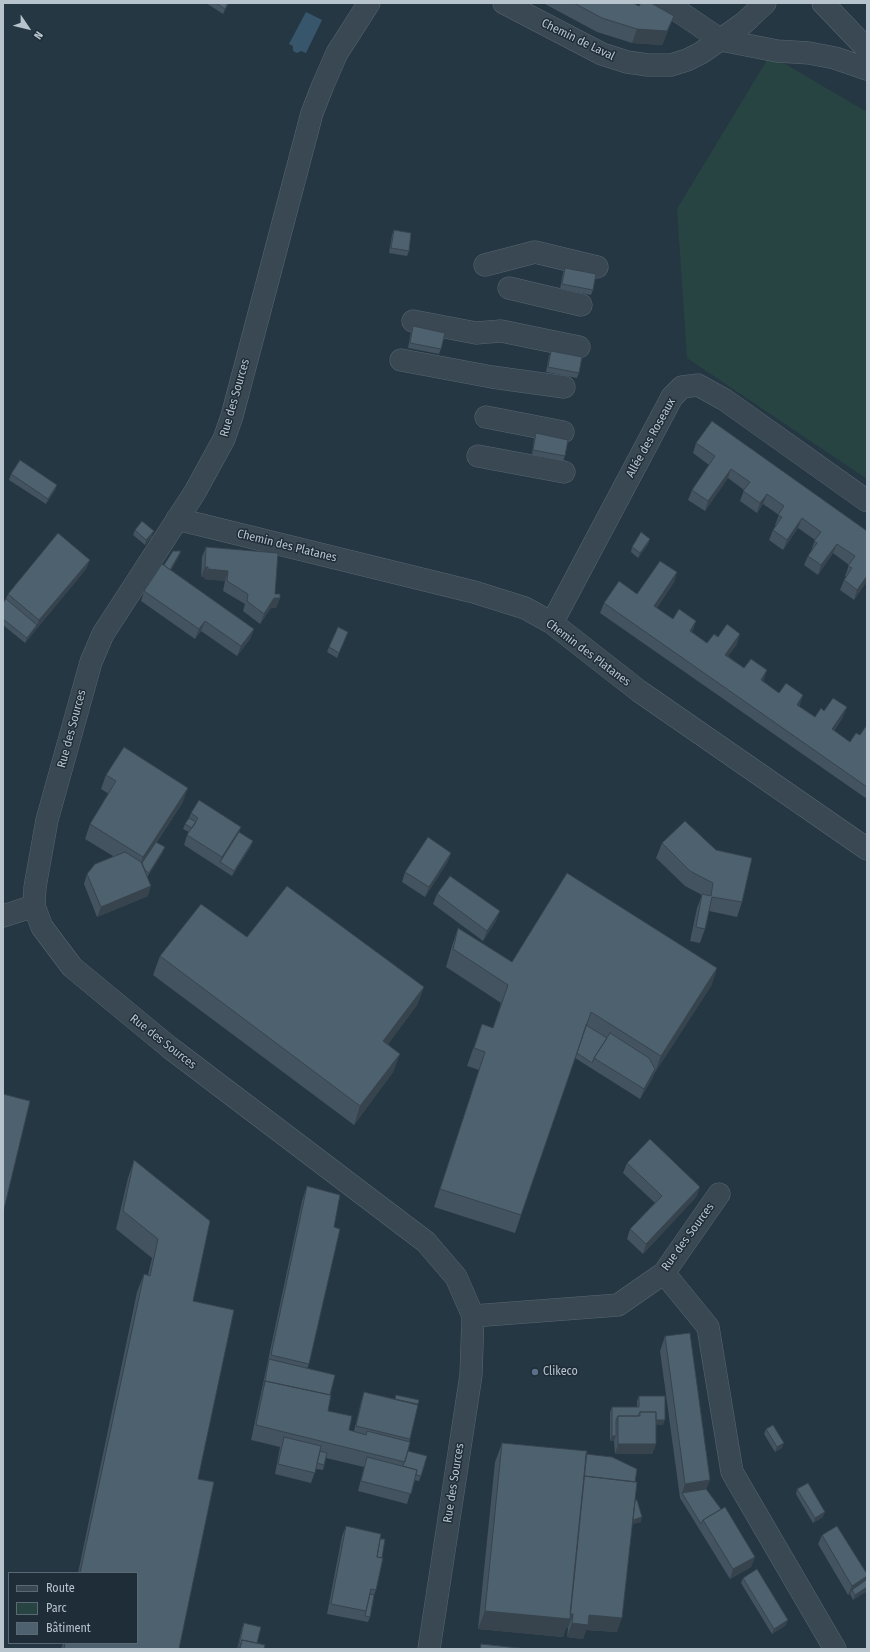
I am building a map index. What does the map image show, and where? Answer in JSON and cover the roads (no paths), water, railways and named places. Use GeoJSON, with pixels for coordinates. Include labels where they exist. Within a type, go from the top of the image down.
{"type":"FeatureCollection","features":[{"type":"Feature","properties":{"kind":"street","name":"Rue des Sources"},"geometry":{"type":"LineString","coordinates":[[369,3],[337,53],[312,114],[232,416],[224,439],[195,492],[103,634],[91,662],[48,820],[35,887],[34,906],[42,927],[72,967],[169,1048],[426,1242],[456,1277],[473,1316],[471,1375],[429,1649]]}},
{"type":"Feature","properties":{"kind":"street","name":"Chemin de Laval"},"geometry":{"type":"LineString","coordinates":[[504,3],[602,54],[628,62],[648,65],[671,65],[688,60],[721,40],[744,23],[765,3]]}},
{"type":"Feature","properties":{"kind":"street"},"geometry":{"type":"LineString","coordinates":[[666,3],[721,40],[776,51],[816,54],[835,58],[867,69]]}},
{"type":"Feature","properties":{"kind":"street"},"geometry":{"type":"LineString","coordinates":[[823,3],[867,49]]}},
{"type":"Feature","properties":{"kind":"street"},"geometry":{"type":"LineString","coordinates":[[485,265],[535,252],[597,267]]}},
{"type":"Feature","properties":{"kind":"street"},"geometry":{"type":"LineString","coordinates":[[509,288],[581,305]]}},
{"type":"Feature","properties":{"kind":"street"},"geometry":{"type":"LineString","coordinates":[[413,321],[476,333],[501,331],[579,347]]}},
{"type":"Feature","properties":{"kind":"street"},"geometry":{"type":"LineString","coordinates":[[401,360],[492,377],[564,388]]}},
{"type":"Feature","properties":{"kind":"street","name":"Allée des Roseaux"},"geometry":{"type":"LineString","coordinates":[[552,623],[672,397],[682,387],[698,385],[726,400],[867,501]]}},
{"type":"Feature","properties":{"kind":"street"},"geometry":{"type":"LineString","coordinates":[[486,417],[563,432]]}},
{"type":"Feature","properties":{"kind":"street"},"geometry":{"type":"LineString","coordinates":[[478,456],[564,472]]}},
{"type":"Feature","properties":{"kind":"street","name":"Chemin des Platanes"},"geometry":{"type":"LineString","coordinates":[[177,519],[474,592],[525,608],[552,623],[639,692],[867,849]]}},
{"type":"Feature","properties":{"kind":"street"},"geometry":{"type":"LineString","coordinates":[[3,916],[34,906]]}},
{"type":"Feature","properties":{"kind":"street","name":"Rue des Sources"},"geometry":{"type":"LineString","coordinates":[[473,1316],[618,1305],[664,1273],[719,1194]]}},
{"type":"Feature","properties":{"kind":"street"},"geometry":{"type":"LineString","coordinates":[[664,1273],[708,1328],[732,1472],[835,1649]]}},
{"type":"Feature","properties":{"kind":"water"},"geometry":{"type":"Polygon","coordinates":[[[306,12],[322,20],[306,53],[301,51],[297,53],[293,51],[293,46],[289,44],[306,12]]]}},
{"type":"Feature","properties":{"kind":"place","name":"Clikeco"},"geometry":{"type":"Point","coordinates":[535,1372]}}]}
